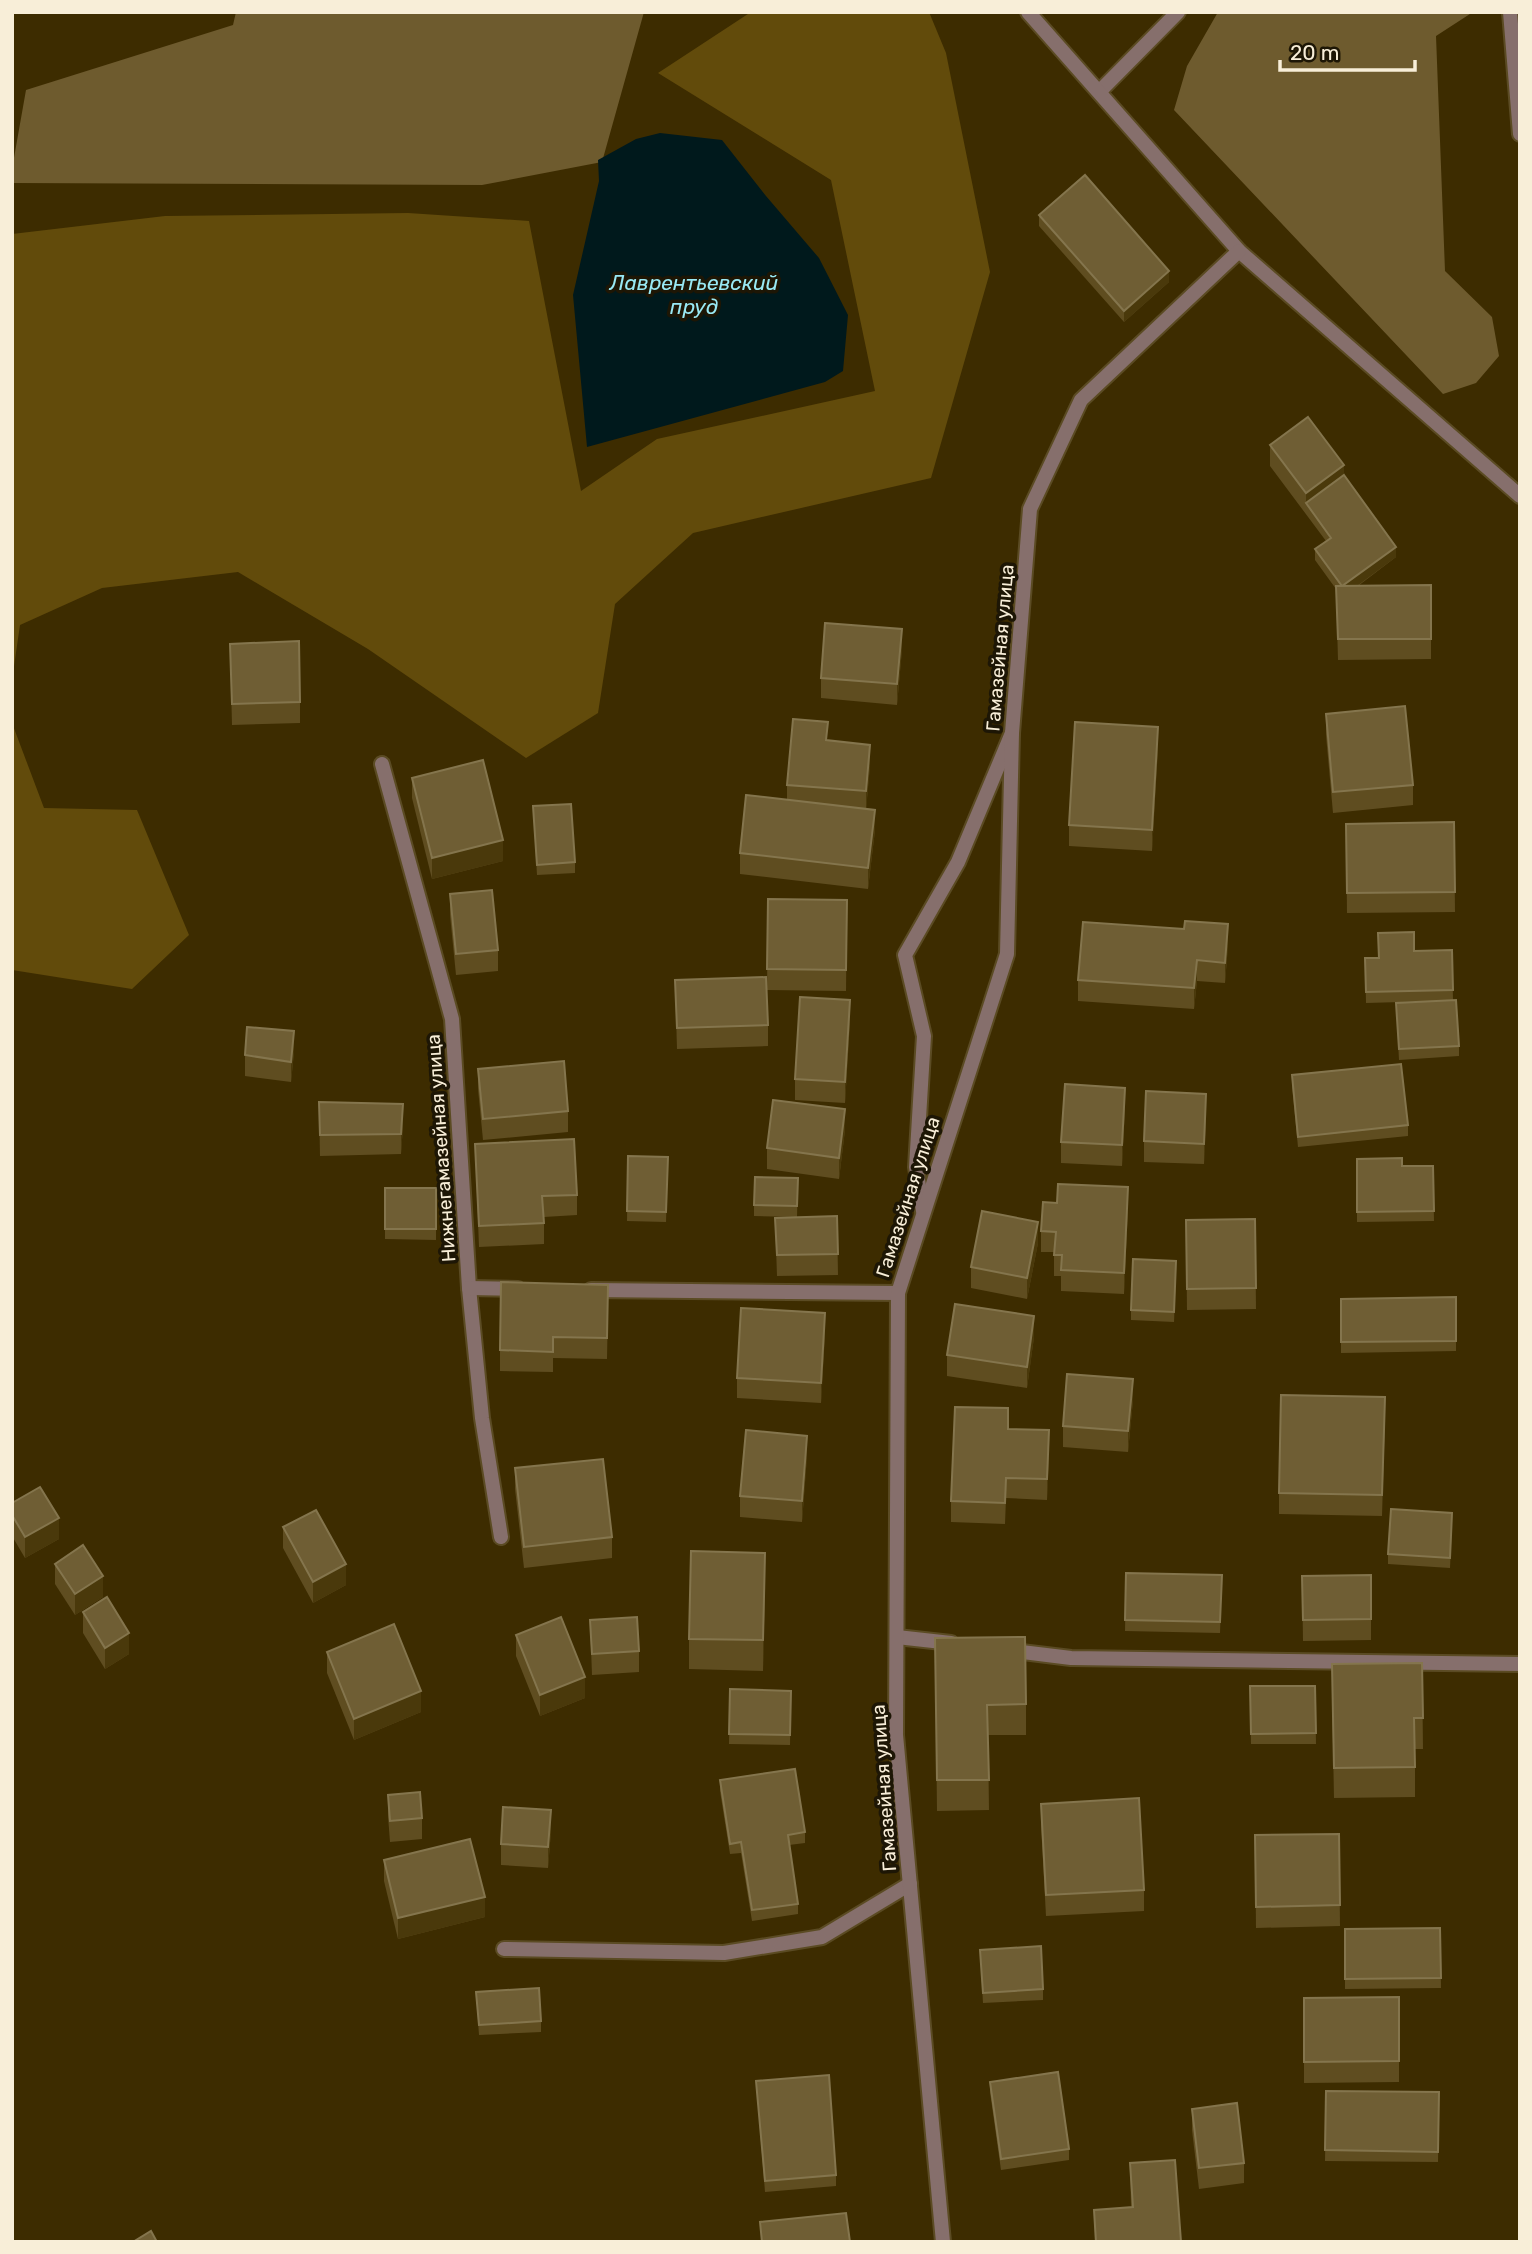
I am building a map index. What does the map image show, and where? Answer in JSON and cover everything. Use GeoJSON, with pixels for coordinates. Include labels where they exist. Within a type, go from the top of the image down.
{"type":"FeatureCollection","features":[{"type":"Feature","properties":{"kind":"street"},"geometry":{"type":"LineString","coordinates":[[1028,12],[1239,251],[1520,496]]}},
{"type":"Feature","properties":{"kind":"street"},"geometry":{"type":"LineString","coordinates":[[1100,91],[1178,12]]}},
{"type":"Feature","properties":{"kind":"street"},"geometry":{"type":"LineString","coordinates":[[1510,12],[1520,134]]}},
{"type":"Feature","properties":{"kind":"street","name":"Гамазейная улица"},"geometry":{"type":"LineString","coordinates":[[943,2242],[896,1735],[898,1293],[1007,954],[1012,733],[1030,509],[1081,400],[1239,251]]}},
{"type":"Feature","properties":{"kind":"street"},"geometry":{"type":"LineString","coordinates":[[923,1211],[916,1167],[924,1036],[905,955],[958,862],[1012,733]]}},
{"type":"Feature","properties":{"kind":"street","name":"Нижнегамазейная улица"},"geometry":{"type":"LineString","coordinates":[[382,764],[452,1019],[470,1288],[482,1419],[501,1536]]}},
{"type":"Feature","properties":{"kind":"street"},"geometry":{"type":"LineString","coordinates":[[470,1288],[539,1289]]}},
{"type":"Feature","properties":{"kind":"street"},"geometry":{"type":"LineString","coordinates":[[580,1290],[898,1293]]}},
{"type":"Feature","properties":{"kind":"street"},"geometry":{"type":"LineString","coordinates":[[897,1637],[964,1645]]}},
{"type":"Feature","properties":{"kind":"street"},"geometry":{"type":"LineString","coordinates":[[991,1648],[1071,1658],[1520,1664]]}},
{"type":"Feature","properties":{"kind":"street"},"geometry":{"type":"LineString","coordinates":[[504,1949],[724,1953],[822,1937],[910,1884]]}},
{"type":"Feature","properties":{"kind":"shaded area"},"geometry":{"type":"Polygon","coordinates":[[[236,12],[644,12],[602,162],[482,185],[12,183],[26,90],[233,25],[236,12]]]}},
{"type":"Feature","properties":{"kind":"shaded area"},"geometry":{"type":"Polygon","coordinates":[[[751,12],[929,12],[946,53],[990,272],[931,478],[693,533],[615,604],[598,713],[526,758],[368,649],[238,572],[102,588],[20,625],[12,680],[12,234],[165,216],[408,213],[529,221],[581,491],[657,439],[875,391],[831,180],[658,73],[751,12]]]}},
{"type":"Feature","properties":{"kind":"shaded area"},"geometry":{"type":"Polygon","coordinates":[[[1218,12],[1473,12],[1436,36],[1445,271],[1492,317],[1499,356],[1476,383],[1443,394],[1174,110],[1187,66],[1218,12]]]}},
{"type":"Feature","properties":{"kind":"shaded area"},"geometry":{"type":"Polygon","coordinates":[[[12,723],[44,808],[137,810],[189,935],[132,989],[12,970],[12,723]]]}},
{"type":"Feature","properties":{"kind":"water","name":"Лаврентьевский пруд"},"geometry":{"type":"Polygon","coordinates":[[[660,133],[722,140],[819,258],[848,315],[843,371],[825,382],[587,447],[573,295],[599,181],[598,160],[636,139],[660,133]]]}},
{"type":"Feature","properties":{"kind":"building"},"geometry":{"type":"Polygon","coordinates":[[[1085,175],[1169,271],[1124,311],[1039,215],[1085,175]]]}},
{"type":"Feature","properties":{"kind":"building"},"geometry":{"type":"Polygon","coordinates":[[[1308,417],[1344,465],[1306,493],[1270,445],[1308,417]]]}},
{"type":"Feature","properties":{"kind":"building"},"geometry":{"type":"Polygon","coordinates":[[[1344,475],[1396,547],[1342,586],[1315,549],[1331,538],[1306,503],[1344,475]]]}},
{"type":"Feature","properties":{"kind":"building"},"geometry":{"type":"Polygon","coordinates":[[[1431,585],[1431,639],[1338,639],[1336,586],[1431,585]]]}},
{"type":"Feature","properties":{"kind":"building"},"geometry":{"type":"Polygon","coordinates":[[[825,623],[902,629],[897,684],[821,678],[825,623]]]}},
{"type":"Feature","properties":{"kind":"building"},"geometry":{"type":"Polygon","coordinates":[[[299,641],[300,702],[232,704],[230,644],[299,641]]]}},
{"type":"Feature","properties":{"kind":"building"},"geometry":{"type":"Polygon","coordinates":[[[1405,706],[1413,785],[1333,792],[1326,714],[1405,706]]]}},
{"type":"Feature","properties":{"kind":"building"},"geometry":{"type":"Polygon","coordinates":[[[793,719],[828,722],[826,740],[870,745],[866,791],[787,785],[793,719]]]}},
{"type":"Feature","properties":{"kind":"building"},"geometry":{"type":"Polygon","coordinates":[[[1075,722],[1158,727],[1152,830],[1069,825],[1075,722]]]}},
{"type":"Feature","properties":{"kind":"building"},"geometry":{"type":"Polygon","coordinates":[[[483,760],[503,840],[432,858],[412,778],[483,760]]]}},
{"type":"Feature","properties":{"kind":"building"},"geometry":{"type":"Polygon","coordinates":[[[746,795],[875,810],[868,868],[740,853],[746,795]]]}},
{"type":"Feature","properties":{"kind":"building"},"geometry":{"type":"Polygon","coordinates":[[[571,804],[575,862],[537,865],[533,806],[571,804]]]}},
{"type":"Feature","properties":{"kind":"building"},"geometry":{"type":"Polygon","coordinates":[[[1454,822],[1455,892],[1347,893],[1346,824],[1454,822]]]}},
{"type":"Feature","properties":{"kind":"building"},"geometry":{"type":"Polygon","coordinates":[[[492,890],[498,950],[456,954],[450,894],[492,890]]]}},
{"type":"Feature","properties":{"kind":"building"},"geometry":{"type":"Polygon","coordinates":[[[768,899],[847,900],[846,970],[767,969],[768,899]]]}},
{"type":"Feature","properties":{"kind":"building"},"geometry":{"type":"Polygon","coordinates":[[[1185,921],[1228,924],[1225,963],[1197,960],[1194,988],[1078,980],[1083,922],[1184,929],[1185,921]]]}},
{"type":"Feature","properties":{"kind":"building"},"geometry":{"type":"Polygon","coordinates":[[[1414,932],[1414,951],[1452,950],[1453,990],[1366,992],[1365,958],[1379,958],[1378,933],[1414,932]]]}},
{"type":"Feature","properties":{"kind":"building"},"geometry":{"type":"Polygon","coordinates":[[[766,977],[768,1025],[677,1028],[675,980],[766,977]]]}},
{"type":"Feature","properties":{"kind":"building"},"geometry":{"type":"Polygon","coordinates":[[[800,997],[850,1000],[845,1082],[795,1079],[800,997]]]}},
{"type":"Feature","properties":{"kind":"building"},"geometry":{"type":"Polygon","coordinates":[[[1456,1000],[1459,1046],[1399,1049],[1396,1003],[1456,1000]]]}},
{"type":"Feature","properties":{"kind":"building"},"geometry":{"type":"Polygon","coordinates":[[[247,1027],[294,1031],[291,1062],[245,1055],[247,1027]]]}},
{"type":"Feature","properties":{"kind":"building"},"geometry":{"type":"Polygon","coordinates":[[[564,1061],[568,1111],[483,1119],[478,1069],[564,1061]]]}},
{"type":"Feature","properties":{"kind":"building"},"geometry":{"type":"Polygon","coordinates":[[[1401,1064],[1408,1125],[1298,1137],[1292,1075],[1401,1064]]]}},
{"type":"Feature","properties":{"kind":"building"},"geometry":{"type":"Polygon","coordinates":[[[1065,1084],[1125,1088],[1122,1145],[1061,1142],[1065,1084]]]}},
{"type":"Feature","properties":{"kind":"building"},"geometry":{"type":"Polygon","coordinates":[[[1146,1091],[1206,1094],[1204,1144],[1144,1141],[1146,1091]]]}},
{"type":"Feature","properties":{"kind":"building"},"geometry":{"type":"Polygon","coordinates":[[[773,1100],[845,1109],[839,1158],[767,1148],[773,1100]]]}},
{"type":"Feature","properties":{"kind":"building"},"geometry":{"type":"Polygon","coordinates":[[[319,1102],[403,1104],[401,1134],[320,1135],[319,1102]]]}},
{"type":"Feature","properties":{"kind":"building"},"geometry":{"type":"Polygon","coordinates":[[[574,1139],[577,1195],[542,1196],[544,1223],[479,1226],[475,1144],[574,1139]]]}},
{"type":"Feature","properties":{"kind":"building"},"geometry":{"type":"Polygon","coordinates":[[[628,1156],[668,1157],[666,1212],[627,1211],[628,1156]]]}},
{"type":"Feature","properties":{"kind":"building"},"geometry":{"type":"Polygon","coordinates":[[[1402,1158],[1402,1166],[1433,1166],[1434,1211],[1357,1212],[1357,1159],[1402,1158]]]}},
{"type":"Feature","properties":{"kind":"building"},"geometry":{"type":"Polygon","coordinates":[[[755,1177],[798,1178],[797,1206],[754,1205],[755,1177]]]}},
{"type":"Feature","properties":{"kind":"building"},"geometry":{"type":"Polygon","coordinates":[[[1058,1184],[1128,1187],[1124,1273],[1061,1270],[1062,1255],[1054,1255],[1056,1232],[1041,1231],[1043,1202],[1057,1203],[1058,1184]]]}},
{"type":"Feature","properties":{"kind":"building"},"geometry":{"type":"Polygon","coordinates":[[[385,1188],[436,1188],[436,1229],[385,1229],[385,1188]]]}},
{"type":"Feature","properties":{"kind":"building"},"geometry":{"type":"Polygon","coordinates":[[[982,1211],[1038,1222],[1027,1278],[971,1267],[982,1211]]]}},
{"type":"Feature","properties":{"kind":"building"},"geometry":{"type":"Polygon","coordinates":[[[837,1216],[838,1254],[777,1255],[775,1218],[837,1216]]]}},
{"type":"Feature","properties":{"kind":"building"},"geometry":{"type":"Polygon","coordinates":[[[1255,1219],[1256,1288],[1187,1289],[1186,1220],[1255,1219]]]}},
{"type":"Feature","properties":{"kind":"building"},"geometry":{"type":"Polygon","coordinates":[[[1133,1259],[1176,1261],[1174,1312],[1131,1310],[1133,1259]]]}},
{"type":"Feature","properties":{"kind":"building"},"geometry":{"type":"Polygon","coordinates":[[[501,1282],[608,1285],[607,1338],[553,1337],[553,1352],[500,1350],[501,1282]]]}},
{"type":"Feature","properties":{"kind":"building"},"geometry":{"type":"Polygon","coordinates":[[[1456,1297],[1456,1341],[1341,1342],[1341,1299],[1456,1297]]]}},
{"type":"Feature","properties":{"kind":"building"},"geometry":{"type":"Polygon","coordinates":[[[955,1304],[1034,1316],[1027,1367],[947,1355],[955,1304]]]}},
{"type":"Feature","properties":{"kind":"building"},"geometry":{"type":"Polygon","coordinates":[[[741,1308],[825,1313],[821,1383],[737,1378],[741,1308]]]}},
{"type":"Feature","properties":{"kind":"building"},"geometry":{"type":"Polygon","coordinates":[[[1067,1374],[1133,1379],[1128,1431],[1063,1426],[1067,1374]]]}},
{"type":"Feature","properties":{"kind":"building"},"geometry":{"type":"Polygon","coordinates":[[[1281,1395],[1385,1397],[1382,1495],[1279,1493],[1281,1395]]]}},
{"type":"Feature","properties":{"kind":"building"},"geometry":{"type":"Polygon","coordinates":[[[955,1407],[1008,1408],[1008,1429],[1049,1430],[1047,1479],[1006,1478],[1005,1503],[951,1501],[955,1407]]]}},
{"type":"Feature","properties":{"kind":"building"},"geometry":{"type":"Polygon","coordinates":[[[746,1430],[807,1436],[802,1501],[740,1496],[746,1430]]]}},
{"type":"Feature","properties":{"kind":"building"},"geometry":{"type":"Polygon","coordinates":[[[603,1459],[612,1537],[524,1547],[515,1468],[603,1459]]]}},
{"type":"Feature","properties":{"kind":"building"},"geometry":{"type":"Polygon","coordinates":[[[40,1487],[59,1518],[25,1537],[12,1515],[12,1503],[40,1487]]]}},
{"type":"Feature","properties":{"kind":"building"},"geometry":{"type":"Polygon","coordinates":[[[1391,1509],[1452,1513],[1450,1558],[1388,1554],[1391,1509]]]}},
{"type":"Feature","properties":{"kind":"building"},"geometry":{"type":"Polygon","coordinates":[[[316,1510],[346,1564],[313,1582],[283,1527],[316,1510]]]}},
{"type":"Feature","properties":{"kind":"building"},"geometry":{"type":"Polygon","coordinates":[[[83,1545],[103,1576],[75,1594],[55,1564],[83,1545]]]}},
{"type":"Feature","properties":{"kind":"building"},"geometry":{"type":"Polygon","coordinates":[[[691,1551],[765,1553],[763,1640],[689,1639],[691,1551]]]}},
{"type":"Feature","properties":{"kind":"building"},"geometry":{"type":"Polygon","coordinates":[[[1126,1573],[1222,1575],[1220,1622],[1125,1620],[1126,1573]]]}},
{"type":"Feature","properties":{"kind":"building"},"geometry":{"type":"Polygon","coordinates":[[[1371,1575],[1371,1619],[1303,1620],[1302,1576],[1371,1575]]]}},
{"type":"Feature","properties":{"kind":"building"},"geometry":{"type":"Polygon","coordinates":[[[107,1597],[129,1633],[105,1648],[83,1612],[107,1597]]]}},
{"type":"Feature","properties":{"kind":"building"},"geometry":{"type":"Polygon","coordinates":[[[561,1617],[585,1677],[540,1695],[516,1635],[561,1617]]]}},
{"type":"Feature","properties":{"kind":"building"},"geometry":{"type":"Polygon","coordinates":[[[637,1617],[639,1651],[592,1654],[590,1620],[637,1617]]]}},
{"type":"Feature","properties":{"kind":"building"},"geometry":{"type":"Polygon","coordinates":[[[394,1624],[421,1691],[354,1719],[327,1652],[394,1624]]]}},
{"type":"Feature","properties":{"kind":"building"},"geometry":{"type":"Polygon","coordinates":[[[1025,1637],[1026,1704],[987,1705],[989,1780],[937,1780],[935,1638],[1025,1637]]]}},
{"type":"Feature","properties":{"kind":"building"},"geometry":{"type":"Polygon","coordinates":[[[1422,1663],[1423,1718],[1414,1718],[1415,1767],[1334,1768],[1332,1664],[1422,1663]]]}},
{"type":"Feature","properties":{"kind":"building"},"geometry":{"type":"Polygon","coordinates":[[[1250,1686],[1315,1686],[1316,1733],[1251,1734],[1250,1686]]]}},
{"type":"Feature","properties":{"kind":"building"},"geometry":{"type":"Polygon","coordinates":[[[730,1689],[791,1691],[790,1735],[729,1734],[730,1689]]]}},
{"type":"Feature","properties":{"kind":"building"},"geometry":{"type":"Polygon","coordinates":[[[795,1769],[805,1832],[788,1835],[798,1904],[752,1910],[741,1842],[730,1844],[720,1780],[795,1769]]]}},
{"type":"Feature","properties":{"kind":"building"},"geometry":{"type":"Polygon","coordinates":[[[420,1792],[422,1818],[390,1821],[388,1795],[420,1792]]]}},
{"type":"Feature","properties":{"kind":"building"},"geometry":{"type":"Polygon","coordinates":[[[1139,1798],[1144,1890],[1046,1895],[1041,1804],[1139,1798]]]}},
{"type":"Feature","properties":{"kind":"building"},"geometry":{"type":"Polygon","coordinates":[[[503,1807],[551,1810],[548,1847],[501,1844],[503,1807]]]}},
{"type":"Feature","properties":{"kind":"building"},"geometry":{"type":"Polygon","coordinates":[[[1339,1834],[1340,1905],[1256,1907],[1255,1835],[1339,1834]]]}},
{"type":"Feature","properties":{"kind":"building"},"geometry":{"type":"Polygon","coordinates":[[[470,1839],[485,1897],[398,1918],[384,1860],[470,1839]]]}},
{"type":"Feature","properties":{"kind":"building"},"geometry":{"type":"Polygon","coordinates":[[[1440,1928],[1441,1978],[1345,1979],[1345,1929],[1440,1928]]]}},
{"type":"Feature","properties":{"kind":"building"},"geometry":{"type":"Polygon","coordinates":[[[1041,1946],[1043,1989],[983,1993],[980,1950],[1041,1946]]]}},
{"type":"Feature","properties":{"kind":"building"},"geometry":{"type":"Polygon","coordinates":[[[539,1988],[541,2021],[479,2025],[476,1992],[539,1988]]]}},
{"type":"Feature","properties":{"kind":"building"},"geometry":{"type":"Polygon","coordinates":[[[1399,1997],[1399,2061],[1304,2062],[1304,1998],[1399,1997]]]}},
{"type":"Feature","properties":{"kind":"building"},"geometry":{"type":"Polygon","coordinates":[[[1058,2072],[1069,2149],[1001,2159],[990,2082],[1058,2072]]]}},
{"type":"Feature","properties":{"kind":"building"},"geometry":{"type":"Polygon","coordinates":[[[829,2075],[836,2175],[765,2181],[756,2081],[829,2075]]]}},
{"type":"Feature","properties":{"kind":"building"},"geometry":{"type":"Polygon","coordinates":[[[1326,2091],[1439,2092],[1438,2152],[1325,2150],[1326,2091]]]}},
{"type":"Feature","properties":{"kind":"building"},"geometry":{"type":"Polygon","coordinates":[[[1237,2103],[1244,2163],[1199,2168],[1192,2109],[1237,2103]]]}},
{"type":"Feature","properties":{"kind":"building"},"geometry":{"type":"Polygon","coordinates":[[[1175,2160],[1181,2242],[1096,2242],[1094,2210],[1133,2207],[1130,2163],[1175,2160]]]}},
{"type":"Feature","properties":{"kind":"building"},"geometry":{"type":"Polygon","coordinates":[[[846,2213],[850,2242],[762,2242],[760,2222],[846,2213]]]}},
{"type":"Feature","properties":{"kind":"building"},"geometry":{"type":"Polygon","coordinates":[[[151,2231],[157,2242],[133,2242],[151,2231]]]}}]}
